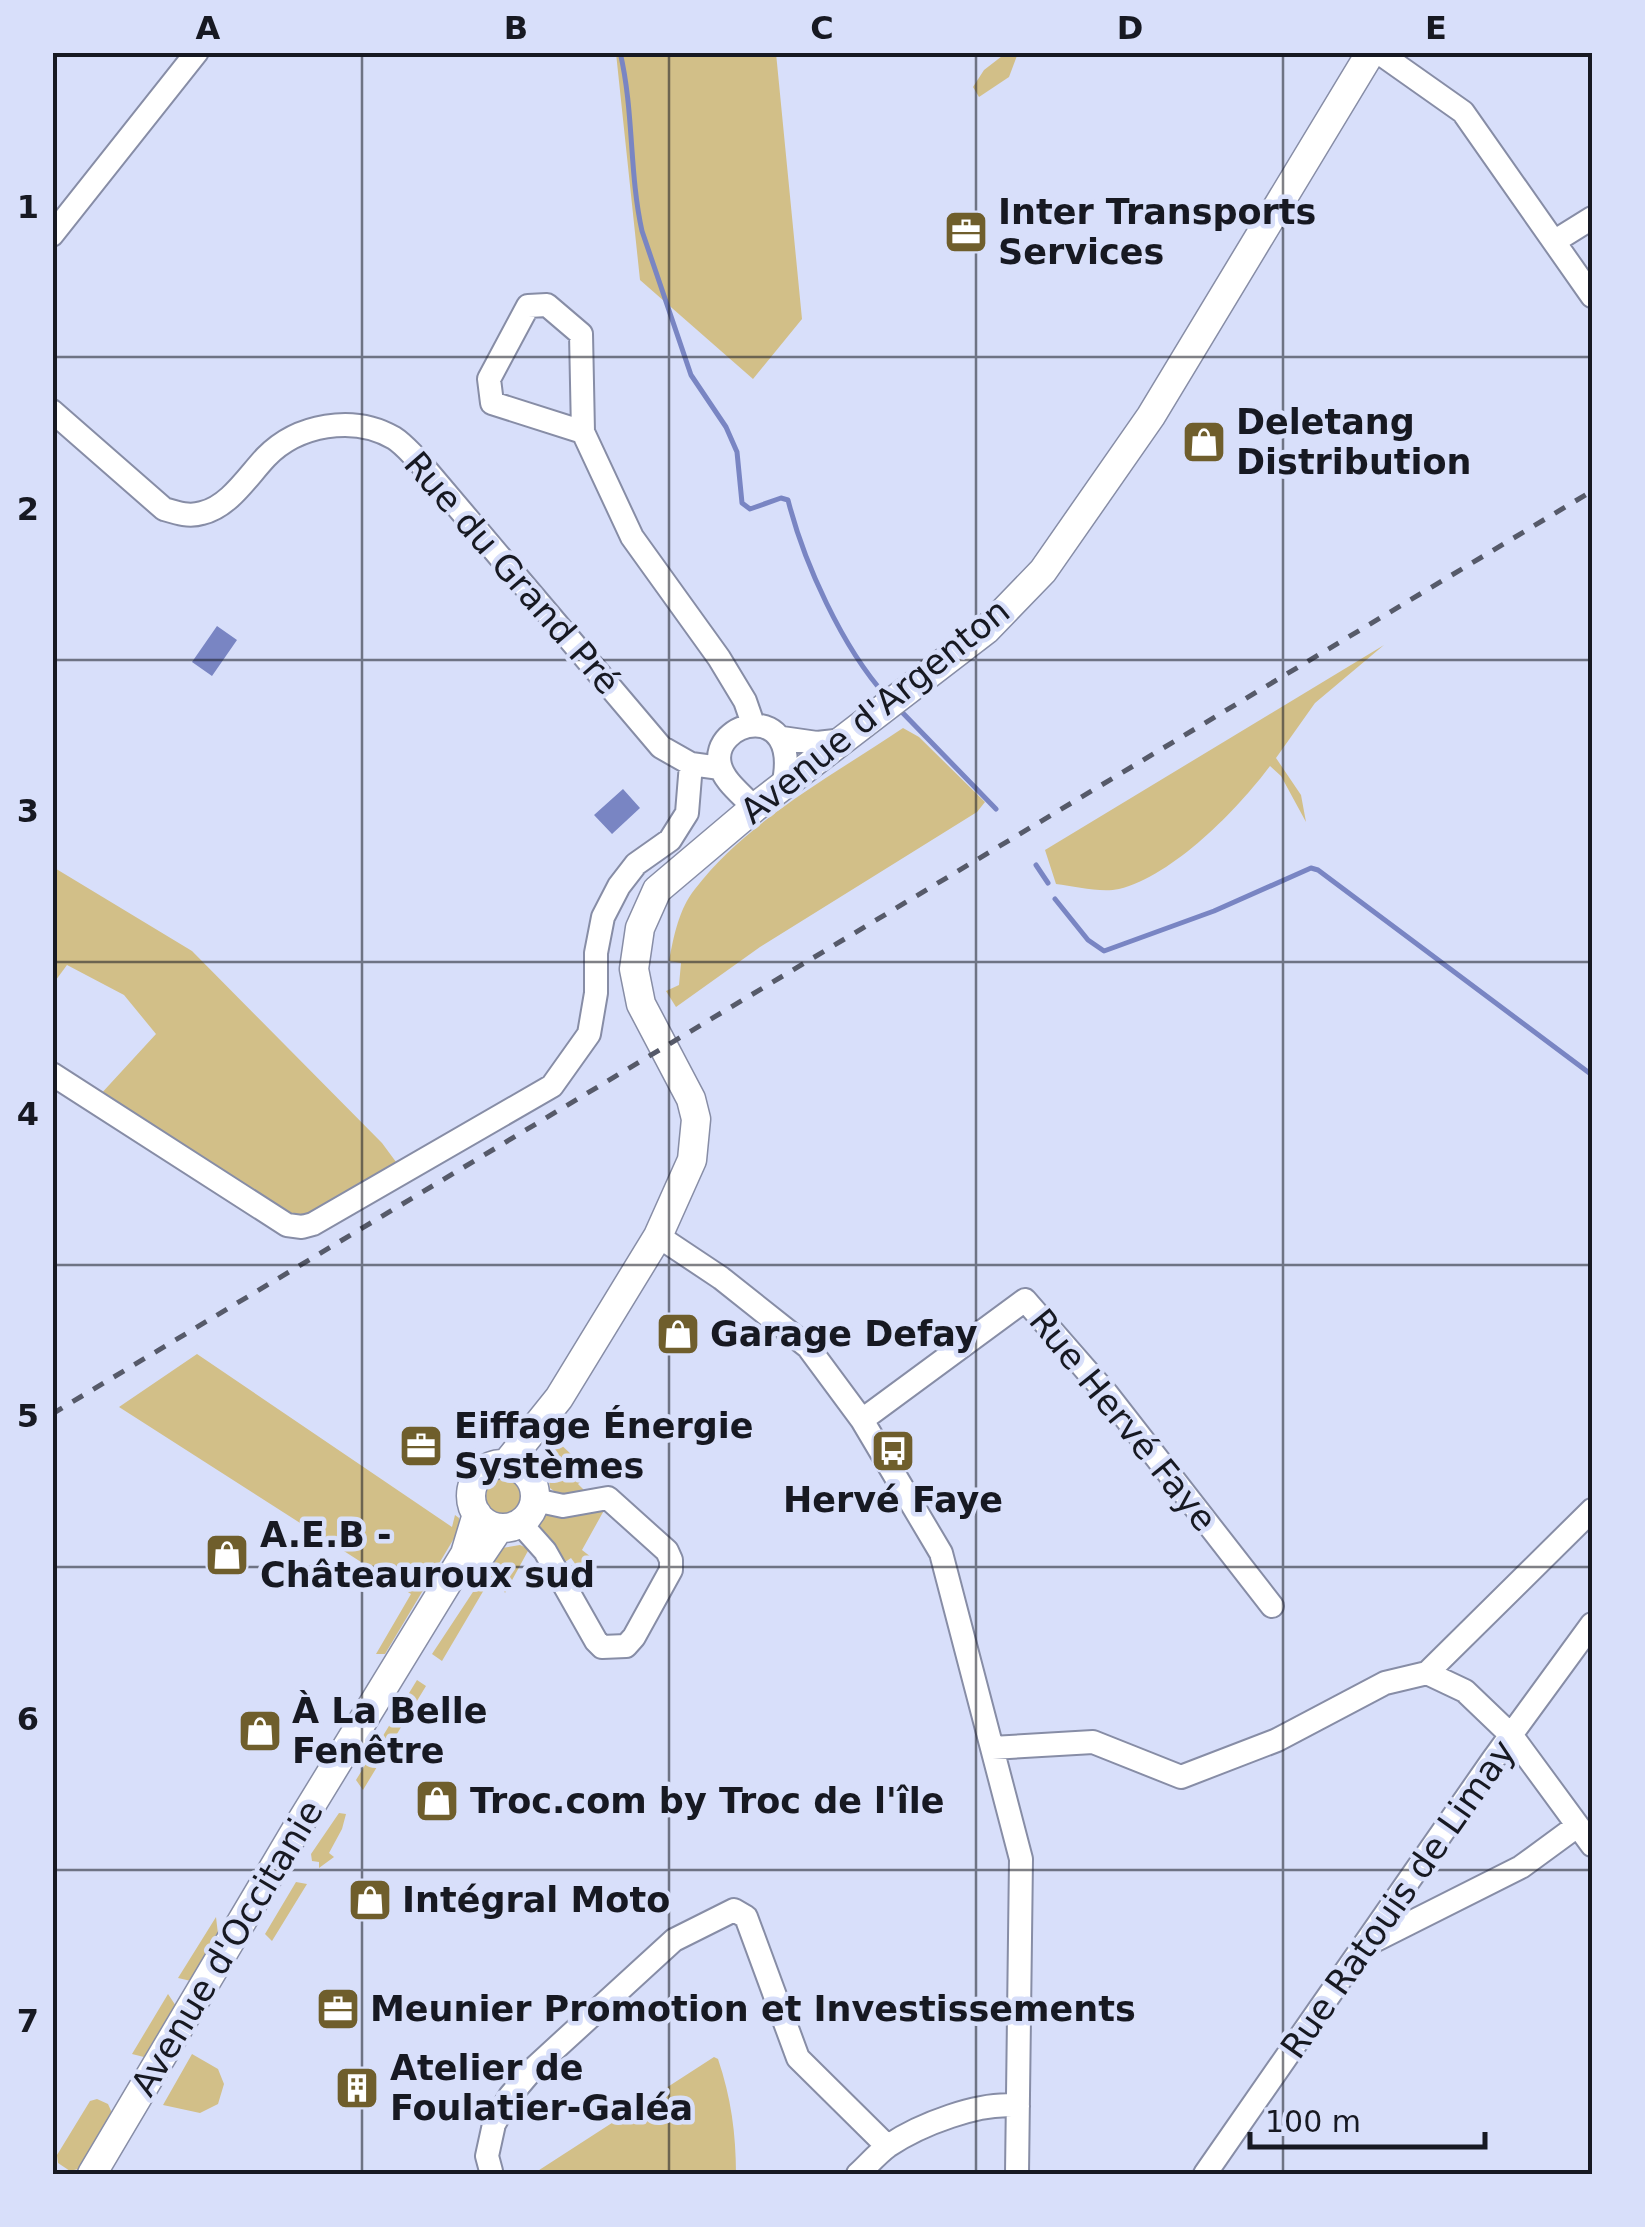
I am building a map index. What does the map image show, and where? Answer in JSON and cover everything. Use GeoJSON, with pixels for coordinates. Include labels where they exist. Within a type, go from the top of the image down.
{"type":"FeatureCollection","features":[{"type":"Feature","properties":{"kind":"main road","name":"Avenue d'Argenton"},"geometry":{"type":"LineString","coordinates":[[658,1236],[692,1160],[696,1118],[678,1069],[641,1004],[634,970],[640,928],[657,890],[754,808],[986,630],[1043,571],[1151,416],[1374,52]]}},
{"type":"Feature","properties":{"kind":"main road","name":"Avenue d'Occitanie"},"geometry":{"type":"LineString","coordinates":[[106,2174],[511,1501],[559,1398],[658,1236]]}},
{"type":"Feature","properties":{"kind":"main road","name":"Avenue d'Occitanie"},"geometry":{"type":"LineString","coordinates":[[92,2174],[471,1542],[511,1501]]}},
{"type":"Feature","properties":{"kind":"street"},"geometry":{"type":"LineString","coordinates":[[52,236],[197,52]]}},
{"type":"Feature","properties":{"kind":"street"},"geometry":{"type":"LineString","coordinates":[[1374,52],[1463,112],[1592,296]]}},
{"type":"Feature","properties":{"kind":"street"},"geometry":{"type":"LineString","coordinates":[[1554,240],[1592,218]]}},
{"type":"Feature","properties":{"kind":"street"},"geometry":{"type":"LineString","coordinates":[[583,432],[492,402],[488,379],[528,306],[547,305],[581,334],[583,432],[632,537],[719,658],[745,700],[752,724]]}},
{"type":"Feature","properties":{"kind":"street","name":"Rue du Grand Pré"},"geometry":{"type":"LineString","coordinates":[[52,410],[164,510],[183,515],[204,513],[224,502],[284,440],[307,430],[334,425],[369,428],[394,438],[417,459],[661,747],[691,764],[720,768]]}},
{"type":"Feature","properties":{"kind":"street"},"geometry":{"type":"LineString","coordinates":[[754,808],[720,768],[723,744],[733,732],[752,724],[769,726],[782,738],[817,743],[847,739]]}},
{"type":"Feature","properties":{"kind":"street"},"geometry":{"type":"LineString","coordinates":[[782,738],[787,770],[783,786]]}},
{"type":"Feature","properties":{"kind":"street"},"geometry":{"type":"LineString","coordinates":[[52,1074],[287,1226],[314,1224],[552,1086],[589,1034],[603,917],[618,886],[636,864],[670,840],[687,813],[691,764]]}},
{"type":"Feature","properties":{"kind":"street"},"geometry":{"type":"LineString","coordinates":[[658,1236],[721,1278],[808,1348],[862,1420],[941,1553],[1021,1859],[1018,2174]]}},
{"type":"Feature","properties":{"kind":"street","name":"Rue Hervé Faye"},"geometry":{"type":"LineString","coordinates":[[862,1420],[1025,1300],[1108,1394],[1272,1606]]}},
{"type":"Feature","properties":{"kind":"street"},"geometry":{"type":"LineString","coordinates":[[608,1498],[667,1550],[671,1570],[626,1646],[602,1646],[596,1641],[545,1550],[511,1501],[562,1506],[608,1498]]}},
{"type":"Feature","properties":{"kind":"street"},"geometry":{"type":"LineString","coordinates":[[992,1748],[1093,1742],[1180,1777],[1277,1740],[1385,1682],[1427,1673],[1592,1510]]}},
{"type":"Feature","properties":{"kind":"street","name":"Rue Ratouis de Limay"},"geometry":{"type":"LineString","coordinates":[[1205,2174],[1592,1624]]}},
{"type":"Feature","properties":{"kind":"street"},"geometry":{"type":"LineString","coordinates":[[1427,1673],[1465,1691],[1512,1736],[1592,1845]]}},
{"type":"Feature","properties":{"kind":"street"},"geometry":{"type":"LineString","coordinates":[[1366,1944],[1520,1868],[1577,1826]]}},
{"type":"Feature","properties":{"kind":"street"},"geometry":{"type":"LineString","coordinates":[[492,2171],[488,2141],[510,2096],[587,2017],[682,1934],[726,1912],[742,1912],[798,2058],[888,2146]]}},
{"type":"Feature","properties":{"kind":"street"},"geometry":{"type":"LineString","coordinates":[[858,2174],[888,2146],[947,2117],[1018,2106]]}},
{"type":"Feature","properties":{"kind":"shaded area"},"geometry":{"type":"Polygon","coordinates":[[[616,53],[776,53],[802,319],[753,379],[640,280],[616,53]]]}},
{"type":"Feature","properties":{"kind":"shaded area"},"geometry":{"type":"Polygon","coordinates":[[[1006,53],[1018,53],[1009,77],[979,97],[973,87],[984,70],[1006,53]]]}},
{"type":"Feature","properties":{"kind":"shaded area"},"geometry":{"type":"Polygon","coordinates":[[[1384,645],[1315,703],[1276,758],[1301,795],[1306,822],[1281,776],[1270,766],[1203,839],[1140,882],[1112,890],[1056,884],[1045,850],[1384,645]]]}},
{"type":"Feature","properties":{"kind":"shaded area"},"geometry":{"type":"Polygon","coordinates":[[[903,728],[919,737],[985,802],[977,812],[760,947],[676,1007],[666,991],[679,985],[681,963],[669,961],[681,914],[695,889],[716,864],[765,820],[903,728]]]}},
{"type":"Feature","properties":{"kind":"shaded area"},"geometry":{"type":"Polygon","coordinates":[[[53,867],[192,951],[382,1143],[399,1166],[310,1218],[286,1218],[99,1096],[156,1034],[124,995],[67,965],[53,984],[53,867]]]}},
{"type":"Feature","properties":{"kind":"shaded area"},"geometry":{"type":"Polygon","coordinates":[[[197,1354],[452,1527],[455,1515],[459,1518],[459,1530],[385,1654],[376,1654],[411,1594],[119,1407],[197,1354]]]}},
{"type":"Feature","properties":{"kind":"shaded area"},"geometry":{"type":"Polygon","coordinates":[[[556,1440],[590,1472],[578,1484],[587,1493],[559,1495],[550,1488],[546,1459],[556,1440]]]}},
{"type":"Feature","properties":{"kind":"shaded area"},"geometry":{"type":"Polygon","coordinates":[[[505,1477],[518,1483],[524,1496],[518,1509],[505,1515],[492,1509],[486,1496],[492,1483],[505,1477]]]}},
{"type":"Feature","properties":{"kind":"shaded area"},"geometry":{"type":"Polygon","coordinates":[[[607,1505],[582,1550],[591,1557],[581,1572],[571,1558],[562,1564],[539,1527],[549,1508],[607,1505]]]}},
{"type":"Feature","properties":{"kind":"shaded area"},"geometry":{"type":"Polygon","coordinates":[[[520,1545],[529,1549],[505,1593],[499,1580],[488,1583],[442,1661],[432,1654],[502,1548],[520,1545]]]}},
{"type":"Feature","properties":{"kind":"shaded area"},"geometry":{"type":"Polygon","coordinates":[[[417,1680],[426,1686],[363,1790],[356,1780],[417,1680]]]}},
{"type":"Feature","properties":{"kind":"shaded area"},"geometry":{"type":"Polygon","coordinates":[[[339,1813],[346,1814],[329,1853],[334,1857],[319,1868],[311,1854],[339,1813]]]}},
{"type":"Feature","properties":{"kind":"shaded area"},"geometry":{"type":"Polygon","coordinates":[[[296,1882],[307,1884],[272,1941],[265,1934],[296,1882]]]}},
{"type":"Feature","properties":{"kind":"shaded area"},"geometry":{"type":"Polygon","coordinates":[[[216,1917],[218,1934],[191,1981],[178,1978],[216,1917]]]}},
{"type":"Feature","properties":{"kind":"shaded area"},"geometry":{"type":"Polygon","coordinates":[[[168,1994],[176,2006],[144,2057],[132,2054],[168,1994]]]}},
{"type":"Feature","properties":{"kind":"shaded area"},"geometry":{"type":"Polygon","coordinates":[[[192,2054],[218,2069],[224,2084],[218,2104],[200,2113],[163,2105],[192,2054]]]}},
{"type":"Feature","properties":{"kind":"shaded area"},"geometry":{"type":"Polygon","coordinates":[[[714,2057],[718,2059],[729,2102],[736,2174],[533,2174],[714,2057]]]}},
{"type":"Feature","properties":{"kind":"shaded area"},"geometry":{"type":"Polygon","coordinates":[[[97,2099],[108,2104],[112,2113],[78,2169],[70,2171],[58,2163],[57,2155],[90,2101],[97,2099]]]}},
{"type":"Feature","properties":{"kind":"water"},"geometry":{"type":"Polygon","coordinates":[[[217,626],[237,640],[212,676],[192,662],[217,626]]]}},
{"type":"Feature","properties":{"kind":"water"},"geometry":{"type":"Polygon","coordinates":[[[623,789],[640,808],[612,834],[594,815],[623,789]]]}},
{"type":"Feature","properties":{"kind":"waterway"},"geometry":{"type":"LineString","coordinates":[[620,52],[642,231],[691,375],[726,427],[737,452],[742,503],[750,509],[781,498],[788,500],[826,603],[854,654],[886,696]]}},
{"type":"Feature","properties":{"kind":"waterway"},"geometry":{"type":"LineString","coordinates":[[897,707],[996,809]]}},
{"type":"Feature","properties":{"kind":"waterway"},"geometry":{"type":"LineString","coordinates":[[1036,865],[1048,883]]}},
{"type":"Feature","properties":{"kind":"waterway"},"geometry":{"type":"LineString","coordinates":[[1055,899],[1088,940],[1104,951],[1214,911],[1311,868],[1318,870],[1592,1075]]}},
{"type":"Feature","properties":{"kind":"railway"},"geometry":{"type":"LineString","coordinates":[[52,1414],[1592,491]]}},
{"type":"Feature","properties":{"kind":"place","name":"Inter Transports Services"},"geometry":{"type":"Point","coordinates":[966,232]}},
{"type":"Feature","properties":{"kind":"place","name":"Deletang Distribution"},"geometry":{"type":"Point","coordinates":[1204,442]}},
{"type":"Feature","properties":{"kind":"place","name":"Garage Defay"},"geometry":{"type":"Point","coordinates":[678,1334]}},
{"type":"Feature","properties":{"kind":"place","name":"Eiffage Énergie Systèmes"},"geometry":{"type":"Point","coordinates":[421,1446]}},
{"type":"Feature","properties":{"kind":"place","name":"Hervé Faye"},"geometry":{"type":"Point","coordinates":[893,1451]}},
{"type":"Feature","properties":{"kind":"place","name":"A.E.B - Châteauroux sud"},"geometry":{"type":"Point","coordinates":[227,1555]}},
{"type":"Feature","properties":{"kind":"place","name":"À La Belle Fenêtre"},"geometry":{"type":"Point","coordinates":[260,1731]}},
{"type":"Feature","properties":{"kind":"place","name":"Troc.com by Troc de l'île"},"geometry":{"type":"Point","coordinates":[437,1801]}},
{"type":"Feature","properties":{"kind":"place","name":"Intégral Moto"},"geometry":{"type":"Point","coordinates":[370,1900]}},
{"type":"Feature","properties":{"kind":"place","name":"Meunier Promotion et Investissements"},"geometry":{"type":"Point","coordinates":[338,2009]}},
{"type":"Feature","properties":{"kind":"place","name":"Atelier de Foulatier-Galéa"},"geometry":{"type":"Point","coordinates":[357,2088]}}]}
